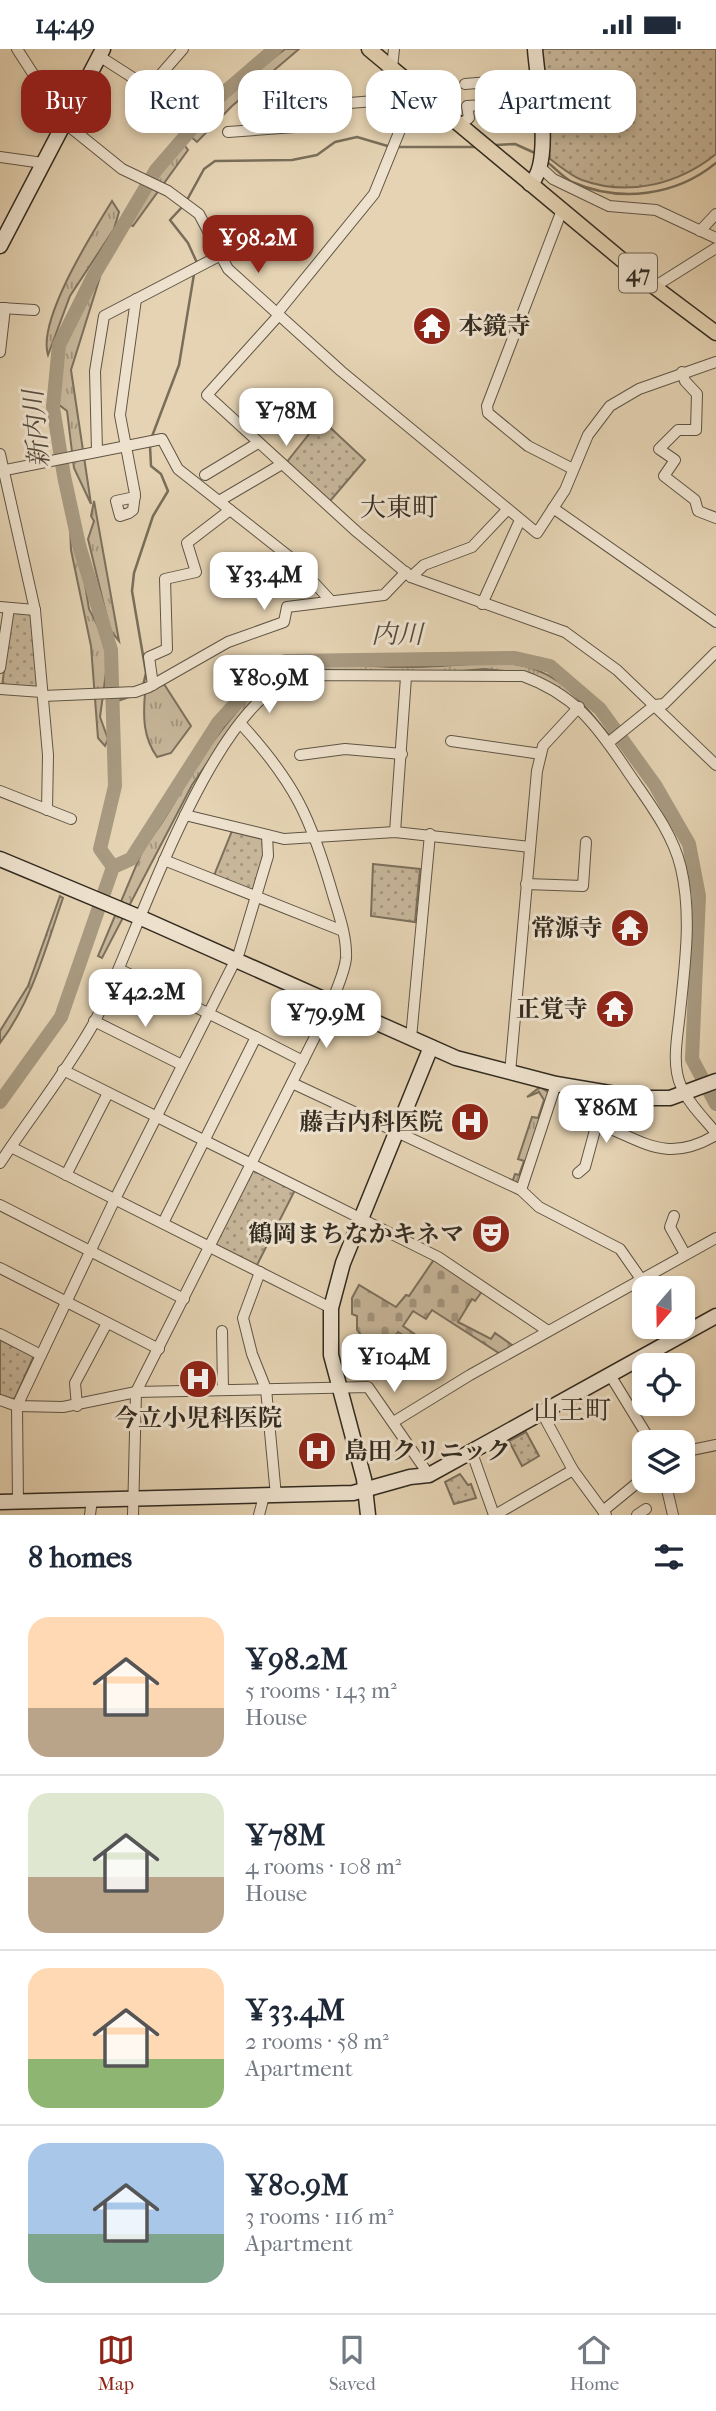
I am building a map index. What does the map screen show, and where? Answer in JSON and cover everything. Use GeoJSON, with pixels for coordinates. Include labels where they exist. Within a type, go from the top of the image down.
{"type":"FeatureCollection","features":[{"type":"Feature","properties":{"kind":"main road","name":"47"},"geometry":{"type":"LineString","coordinates":[[369,49],[394,70]]}},
{"type":"Feature","properties":{"kind":"main road","name":"47"},"geometry":{"type":"LineString","coordinates":[[461,127],[654,287],[716,333]]}},
{"type":"Feature","properties":{"kind":"street"},"geometry":{"type":"LineString","coordinates":[[17,49],[31,70]]}},
{"type":"Feature","properties":{"kind":"street"},"geometry":{"type":"LineString","coordinates":[[92,70],[101,53],[149,88],[183,49]]}},
{"type":"Feature","properties":{"kind":"street"},"geometry":{"type":"LineString","coordinates":[[394,49],[395,70]]}},
{"type":"Feature","properties":{"kind":"street"},"geometry":{"type":"LineString","coordinates":[[535,49],[536,70]]}},
{"type":"Feature","properties":{"kind":"street"},"geometry":{"type":"LineString","coordinates":[[465,84],[475,83]]}},
{"type":"Feature","properties":{"kind":"street"},"geometry":{"type":"LineString","coordinates":[[461,124],[469,118],[467,106],[475,105]]}},
{"type":"Feature","properties":{"kind":"street"},"geometry":{"type":"LineString","coordinates":[[228,131],[238,130]]}},
{"type":"Feature","properties":{"kind":"street"},"geometry":{"type":"LineString","coordinates":[[0,246],[60,133]]}},
{"type":"Feature","properties":{"kind":"street"},"geometry":{"type":"LineString","coordinates":[[77,133],[122,169],[168,191],[199,214],[228,269],[537,533],[553,508],[588,435],[610,406],[639,389],[716,362]]}},
{"type":"Feature","properties":{"kind":"street"},"geometry":{"type":"LineString","coordinates":[[399,133],[374,194],[279,314],[207,395],[409,575],[482,604],[565,632],[590,648],[655,705],[716,765]]}},
{"type":"Feature","properties":{"kind":"street"},"geometry":{"type":"LineString","coordinates":[[530,184],[537,178],[541,168],[540,133]]}},
{"type":"Feature","properties":{"kind":"street"},"geometry":{"type":"LineString","coordinates":[[0,157],[43,163]]}},
{"type":"Feature","properties":{"kind":"street"},"geometry":{"type":"LineString","coordinates":[[541,168],[553,179],[609,206],[656,210],[716,238]]}},
{"type":"Feature","properties":{"kind":"street"},"geometry":{"type":"LineString","coordinates":[[562,210],[487,406],[488,413],[528,446],[573,469]]}},
{"type":"Feature","properties":{"kind":"street"},"geometry":{"type":"LineString","coordinates":[[700,232],[716,214]]}},
{"type":"Feature","properties":{"kind":"street"},"geometry":{"type":"LineString","coordinates":[[654,287],[716,248]]}},
{"type":"Feature","properties":{"kind":"street"},"geometry":{"type":"LineString","coordinates":[[94,452],[95,371],[104,316],[219,256]]}},
{"type":"Feature","properties":{"kind":"street"},"geometry":{"type":"LineString","coordinates":[[135,497],[120,415],[136,299]]}},
{"type":"Feature","properties":{"kind":"street"},"geometry":{"type":"LineString","coordinates":[[0,352],[2,308],[34,310]]}},
{"type":"Feature","properties":{"kind":"street"},"geometry":{"type":"LineString","coordinates":[[682,372],[685,381],[697,394],[696,430],[678,430],[660,449],[675,460],[664,476],[695,500],[698,510],[716,518]]}},
{"type":"Feature","properties":{"kind":"street"},"geometry":{"type":"LineString","coordinates":[[2,471],[162,439],[178,469],[291,558],[331,601]]}},
{"type":"Feature","properties":{"kind":"street"},"geometry":{"type":"LineString","coordinates":[[205,475],[258,443]]}},
{"type":"Feature","properties":{"kind":"street"},"geometry":{"type":"LineString","coordinates":[[0,454],[34,610],[48,755],[47,810]]}},
{"type":"Feature","properties":{"kind":"street"},"geometry":{"type":"LineString","coordinates":[[219,501],[282,464]]}},
{"type":"Feature","properties":{"kind":"street"},"geometry":{"type":"LineString","coordinates":[[553,508],[716,622]]}},
{"type":"Feature","properties":{"kind":"street"},"geometry":{"type":"LineString","coordinates":[[153,685],[149,657],[167,649],[165,579],[195,572],[187,543],[230,510]]}},
{"type":"Feature","properties":{"kind":"street"},"geometry":{"type":"LineString","coordinates":[[0,689],[85,695],[135,692],[153,685],[228,642],[284,622],[287,607],[384,595],[424,565],[452,557],[472,547],[507,510]]}},
{"type":"Feature","properties":{"kind":"street"},"geometry":{"type":"LineString","coordinates":[[482,604],[520,520]]}},
{"type":"Feature","properties":{"kind":"street"},"geometry":{"type":"LineString","coordinates":[[0,668],[5,607],[34,610]]}},
{"type":"Feature","properties":{"kind":"street"},"geometry":{"type":"LineString","coordinates":[[608,743],[655,705],[664,704],[716,652]]}},
{"type":"Feature","properties":{"kind":"street"},"geometry":{"type":"LineString","coordinates":[[0,1163],[94,1021],[119,969],[136,915],[185,815],[241,724],[274,686],[290,677],[523,676],[551,686],[579,707],[608,743],[668,833],[681,871],[686,906],[686,952],[676,1063],[680,1084],[716,1134],[689,1148],[668,1150],[645,1145],[596,1123]]}},
{"type":"Feature","properties":{"kind":"street"},"geometry":{"type":"LineString","coordinates":[[395,832],[406,677]]}},
{"type":"Feature","properties":{"kind":"street"},"geometry":{"type":"LineString","coordinates":[[510,1073],[526,884],[541,754],[543,746],[579,707]]}},
{"type":"Feature","properties":{"kind":"street"},"geometry":{"type":"LineString","coordinates":[[133,1515],[136,1392],[332,1003],[346,958],[344,931],[316,835],[302,803],[268,754],[241,724]]}},
{"type":"Feature","properties":{"kind":"street"},"geometry":{"type":"LineString","coordinates":[[451,741],[541,754]]}},
{"type":"Feature","properties":{"kind":"street"},"geometry":{"type":"LineString","coordinates":[[300,755],[345,749],[402,754]]}},
{"type":"Feature","properties":{"kind":"street"},"geometry":{"type":"LineString","coordinates":[[0,791],[71,819]]}},
{"type":"Feature","properties":{"kind":"street"},"geometry":{"type":"LineString","coordinates":[[185,815],[284,839],[395,832],[530,847]]}},
{"type":"Feature","properties":{"kind":"street"},"geometry":{"type":"LineString","coordinates":[[411,1038],[430,834]]}},
{"type":"Feature","properties":{"kind":"street"},"geometry":{"type":"LineString","coordinates":[[18,1502],[17,1406],[39,1354],[115,1199],[236,960],[257,899],[268,856],[267,835]]}},
{"type":"Feature","properties":{"kind":"street"},"geometry":{"type":"LineString","coordinates":[[526,884],[583,886],[586,842]]}},
{"type":"Feature","properties":{"kind":"street"},"geometry":{"type":"LineString","coordinates":[[0,859],[136,915],[456,1058],[556,1084],[648,1099],[689,1093],[716,1081]]}},
{"type":"Feature","properties":{"kind":"street"},"geometry":{"type":"LineString","coordinates":[[164,860],[257,899],[344,931]]}},
{"type":"Feature","properties":{"kind":"street"},"geometry":{"type":"LineString","coordinates":[[119,969],[303,1061]]}},
{"type":"Feature","properties":{"kind":"street"},"geometry":{"type":"LineString","coordinates":[[94,1021],[182,1065]]}},
{"type":"Feature","properties":{"kind":"street"},"geometry":{"type":"LineString","coordinates":[[163,1223],[256,1037]]}},
{"type":"Feature","properties":{"kind":"street"},"geometry":{"type":"LineString","coordinates":[[368,1515],[366,1490],[331,1355],[331,1308],[339,1274],[431,1047]]}},
{"type":"Feature","properties":{"kind":"street"},"geometry":{"type":"LineString","coordinates":[[63,1070],[360,1221],[438,1257],[548,1331]]}},
{"type":"Feature","properties":{"kind":"street"},"geometry":{"type":"LineString","coordinates":[[292,1083],[521,1190],[539,1207],[620,1249],[640,1276]]}},
{"type":"Feature","properties":{"kind":"street"},"geometry":{"type":"LineString","coordinates":[[521,1190],[556,1084]]}},
{"type":"Feature","properties":{"kind":"street"},"geometry":{"type":"LineString","coordinates":[[66,1175],[108,1093]]}},
{"type":"Feature","properties":{"kind":"street"},"geometry":{"type":"LineString","coordinates":[[578,1173],[585,1167],[605,1093]]}},
{"type":"Feature","properties":{"kind":"street"},"geometry":{"type":"LineString","coordinates":[[11,1147],[331,1308]]}},
{"type":"Feature","properties":{"kind":"street"},"geometry":{"type":"LineString","coordinates":[[0,1205],[184,1299]]}},
{"type":"Feature","properties":{"kind":"street"},"geometry":{"type":"LineString","coordinates":[[674,1216],[670,1227],[685,1254]]}},
{"type":"Feature","properties":{"kind":"street"},"geometry":{"type":"LineString","coordinates":[[647,1276],[716,1238]]}},
{"type":"Feature","properties":{"kind":"street"},"geometry":{"type":"LineString","coordinates":[[0,1268],[159,1349]]}},
{"type":"Feature","properties":{"kind":"street"},"geometry":{"type":"LineString","coordinates":[[259,1515],[270,1496],[266,1389],[252,1354],[243,1318],[260,1272]]}},
{"type":"Feature","properties":{"kind":"street"},"geometry":{"type":"LineString","coordinates":[[395,1421],[632,1285]]}},
{"type":"Feature","properties":{"kind":"street"},"geometry":{"type":"LineString","coordinates":[[695,1324],[716,1315]]}},
{"type":"Feature","properties":{"kind":"street"},"geometry":{"type":"LineString","coordinates":[[77,1406],[75,1383],[107,1323]]}},
{"type":"Feature","properties":{"kind":"street"},"geometry":{"type":"LineString","coordinates":[[222,1331],[223,1390]]}},
{"type":"Feature","properties":{"kind":"street"},"geometry":{"type":"LineString","coordinates":[[0,1334],[39,1354]]}},
{"type":"Feature","properties":{"kind":"street"},"geometry":{"type":"LineString","coordinates":[[0,1502],[270,1496],[366,1490],[410,1477],[429,1475],[610,1375],[664,1339]]}},
{"type":"Feature","properties":{"kind":"street"},"geometry":{"type":"LineString","coordinates":[[610,1375],[644,1430]]}},
{"type":"Feature","properties":{"kind":"street"},"geometry":{"type":"LineString","coordinates":[[0,1400],[17,1406],[77,1406],[136,1392],[368,1387],[395,1421],[429,1475]]}},
{"type":"Feature","properties":{"kind":"street"},"geometry":{"type":"LineString","coordinates":[[542,1413],[573,1470],[604,1513],[632,1488]]}},
{"type":"Feature","properties":{"kind":"street"},"geometry":{"type":"LineString","coordinates":[[695,1449],[716,1444]]}},
{"type":"Feature","properties":{"kind":"street"},"geometry":{"type":"LineString","coordinates":[[472,1453],[495,1515],[573,1470]]}},
{"type":"Feature","properties":{"kind":"street"},"geometry":{"type":"LineString","coordinates":[[668,1493],[673,1515]]}},
{"type":"Feature","properties":{"kind":"street"},"geometry":{"type":"LineString","coordinates":[[90,1515],[92,1499]]}},
{"type":"Feature","properties":{"kind":"green space"},"geometry":{"type":"Polygon","coordinates":[[[285,49],[299,49],[274,70],[258,70],[285,49]]]}},
{"type":"Feature","properties":{"kind":"green space"},"geometry":{"type":"Polygon","coordinates":[[[540,49],[716,49],[716,154],[686,173],[653,185],[618,187],[582,180],[550,159],[548,133],[636,133],[636,70],[542,70],[540,49]]]}},
{"type":"Feature","properties":{"kind":"green space"},"geometry":{"type":"Polygon","coordinates":[[[238,86],[238,101],[224,114],[224,97],[238,86]]]}},
{"type":"Feature","properties":{"kind":"green space"},"geometry":{"type":"Polygon","coordinates":[[[193,133],[206,133],[197,142],[190,136],[193,133]]]}},
{"type":"Feature","properties":{"kind":"green space"},"geometry":{"type":"Polygon","coordinates":[[[183,143],[188,150],[133,226],[127,224],[163,165],[183,143]]]}},
{"type":"Feature","properties":{"kind":"green space"},"geometry":{"type":"Polygon","coordinates":[[[112,201],[119,212],[114,229],[70,296],[48,355],[47,340],[58,299],[80,254],[112,201]]]}},
{"type":"Feature","properties":{"kind":"green space"},"geometry":{"type":"Polygon","coordinates":[[[100,277],[71,370],[91,504],[74,468],[67,411],[58,404],[61,348],[100,277]]]}},
{"type":"Feature","properties":{"kind":"green space"},"geometry":{"type":"Polygon","coordinates":[[[321,419],[365,460],[330,501],[286,463],[321,419]]]}},
{"type":"Feature","properties":{"kind":"green space"},"geometry":{"type":"Polygon","coordinates":[[[94,501],[119,641],[110,630],[88,539],[94,521],[91,516],[94,501]]]}},
{"type":"Feature","properties":{"kind":"green space"},"geometry":{"type":"Polygon","coordinates":[[[70,528],[82,566],[89,609],[102,634],[108,658],[100,717],[108,739],[105,746],[98,738],[91,646],[71,550],[70,528]]]}},
{"type":"Feature","properties":{"kind":"green space"},"geometry":{"type":"Polygon","coordinates":[[[15,611],[27,612],[33,618],[39,690],[2,687],[11,614],[15,611]]]}},
{"type":"Feature","properties":{"kind":"green space"},"geometry":{"type":"Polygon","coordinates":[[[499,662],[535,669],[550,676],[574,695],[609,735],[606,737],[573,698],[524,673],[484,669],[439,673],[299,669],[277,679],[228,733],[192,785],[102,958],[98,956],[146,842],[165,818],[211,744],[263,681],[294,668],[311,665],[408,667],[499,662]]]}},
{"type":"Feature","properties":{"kind":"green space"},"geometry":{"type":"Polygon","coordinates":[[[164,684],[191,726],[171,753],[157,757],[145,727],[145,693],[164,684]]]}},
{"type":"Feature","properties":{"kind":"green space"},"geometry":{"type":"Polygon","coordinates":[[[232,831],[266,838],[267,847],[255,896],[213,878],[232,831]]]}},
{"type":"Feature","properties":{"kind":"green space"},"geometry":{"type":"Polygon","coordinates":[[[373,864],[420,869],[415,922],[371,916],[373,864]]]}},
{"type":"Feature","properties":{"kind":"green space"},"geometry":{"type":"Polygon","coordinates":[[[60,896],[63,898],[30,992],[0,1043],[0,1031],[28,986],[60,896]]]}},
{"type":"Feature","properties":{"kind":"green space"},"geometry":{"type":"Polygon","coordinates":[[[540,1087],[551,1094],[519,1185],[512,1183],[515,1174],[519,1175],[524,1161],[518,1159],[532,1117],[538,1118],[544,1100],[539,1092],[527,1097],[540,1087]]]}},
{"type":"Feature","properties":{"kind":"green space"},"geometry":{"type":"Polygon","coordinates":[[[255,1170],[295,1190],[256,1267],[218,1248],[215,1242],[251,1171],[255,1170]]]}},
{"type":"Feature","properties":{"kind":"green space"},"geometry":{"type":"Polygon","coordinates":[[[435,1258],[483,1290],[475,1301],[472,1299],[458,1322],[491,1339],[495,1333],[515,1347],[502,1355],[432,1310],[426,1319],[413,1311],[403,1326],[416,1335],[412,1341],[398,1332],[386,1348],[392,1352],[371,1369],[362,1354],[358,1354],[355,1341],[361,1335],[357,1330],[357,1316],[352,1314],[352,1298],[359,1285],[396,1307],[406,1295],[409,1296],[435,1258]]]}},
{"type":"Feature","properties":{"kind":"green space"},"geometry":{"type":"Polygon","coordinates":[[[0,1337],[31,1352],[33,1358],[15,1398],[11,1400],[0,1396],[0,1337]]]}},
{"type":"Feature","properties":{"kind":"green space"},"geometry":{"type":"Polygon","coordinates":[[[526,1432],[539,1456],[522,1466],[509,1441],[526,1432]]]}},
{"type":"Feature","properties":{"kind":"green space"},"geometry":{"type":"Polygon","coordinates":[[[460,1474],[468,1485],[471,1484],[476,1498],[454,1504],[445,1482],[460,1474]]]}},
{"type":"Feature","properties":{"kind":"waterway","name":"新内川"},"geometry":{"type":"LineString","coordinates":[[113,867],[100,849],[115,786],[111,650],[79,545],[64,476],[53,407],[59,345],[94,275],[156,170],[219,97],[275,49]]}},
{"type":"Feature","properties":{"kind":"waterway"},"geometry":{"type":"LineString","coordinates":[[187,200],[204,169],[215,161],[292,160],[317,155],[335,142],[357,137],[391,147]]}},
{"type":"Feature","properties":{"kind":"waterway"},"geometry":{"type":"LineString","coordinates":[[495,145],[515,144],[535,153]]}},
{"type":"Feature","properties":{"kind":"waterway"},"geometry":{"type":"LineString","coordinates":[[397,147],[478,147]]}},
{"type":"Feature","properties":{"kind":"waterway"},"geometry":{"type":"LineString","coordinates":[[546,161],[572,182],[590,189],[628,194],[666,189],[683,183],[716,163]]}},
{"type":"Feature","properties":{"kind":"waterway"},"geometry":{"type":"LineString","coordinates":[[184,205],[170,220],[188,243],[198,265]]}},
{"type":"Feature","properties":{"kind":"waterway"},"geometry":{"type":"LineString","coordinates":[[151,439],[179,365],[194,274]]}},
{"type":"Feature","properties":{"kind":"waterway"},"geometry":{"type":"LineString","coordinates":[[143,686],[146,673],[132,591],[134,573],[153,516],[168,491],[161,474],[151,466],[150,446]]}},
{"type":"Feature","properties":{"kind":"waterway","name":"内川"},"geometry":{"type":"LineString","coordinates":[[0,1102],[61,1017],[113,867],[131,859],[218,723],[262,674],[285,661],[515,658],[550,666],[600,709],[655,785],[689,844],[699,896],[692,1059],[716,1104]]}},
{"type":"Feature","properties":{"kind":"waterway"},"geometry":{"type":"LineString","coordinates":[[111,703],[137,694]]}},
{"type":"Feature","properties":{"kind":"place","name":"本鏡寺"},"geometry":{"type":"Point","coordinates":[432,326]}},
{"type":"Feature","properties":{"kind":"place","name":"常源寺"},"geometry":{"type":"Point","coordinates":[630,928]}},
{"type":"Feature","properties":{"kind":"place","name":"正覚寺"},"geometry":{"type":"Point","coordinates":[615,1009]}},
{"type":"Feature","properties":{"kind":"place","name":"藤吉内科医院"},"geometry":{"type":"Point","coordinates":[470,1122]}},
{"type":"Feature","properties":{"kind":"place","name":"鶴岡まちなかキネマ"},"geometry":{"type":"Point","coordinates":[491,1234]}},
{"type":"Feature","properties":{"kind":"place","name":"今立小児科医院"},"geometry":{"type":"Point","coordinates":[198,1379]}},
{"type":"Feature","properties":{"kind":"place","name":"島田クリニック"},"geometry":{"type":"Point","coordinates":[317,1451]}},
{"type":"Feature","properties":{"kind":"district","name":"大東町"},"geometry":{"type":"Point","coordinates":[399,507]}},
{"type":"Feature","properties":{"kind":"district","name":"山王町"},"geometry":{"type":"Point","coordinates":[572,1410]}}]}
